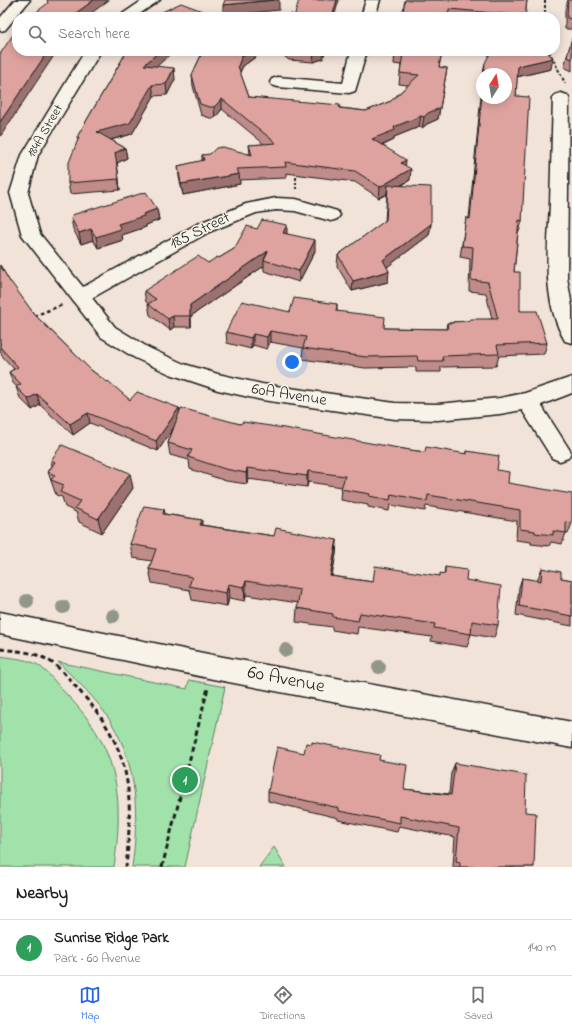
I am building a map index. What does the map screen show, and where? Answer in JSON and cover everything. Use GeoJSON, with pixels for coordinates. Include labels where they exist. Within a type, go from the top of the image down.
{"type":"FeatureCollection","features":[{"type":"Feature","properties":{"kind":"street"},"geometry":{"type":"LineString","coordinates":[[13,12],[23,0]]}},
{"type":"Feature","properties":{"kind":"street"},"geometry":{"type":"LineString","coordinates":[[134,12],[154,0]]}},
{"type":"Feature","properties":{"kind":"street"},"geometry":{"type":"LineString","coordinates":[[369,12],[372,0]]}},
{"type":"Feature","properties":{"kind":"street"},"geometry":{"type":"LineString","coordinates":[[0,27],[12,13]]}},
{"type":"Feature","properties":{"kind":"street","name":"184A Street"},"geometry":{"type":"LineString","coordinates":[[71,301],[31,235],[19,193],[30,155],[90,56]]}},
{"type":"Feature","properties":{"kind":"street"},"geometry":{"type":"LineString","coordinates":[[278,82],[349,88],[358,56]]}},
{"type":"Feature","properties":{"kind":"street"},"geometry":{"type":"LineString","coordinates":[[561,98],[557,277],[563,312],[572,336]]}},
{"type":"Feature","properties":{"kind":"street","name":"185 Street"},"geometry":{"type":"LineString","coordinates":[[71,301],[169,246],[232,215],[252,208],[276,204],[296,205],[331,214]]}},
{"type":"Feature","properties":{"kind":"street","name":"60A Avenue"},"geometry":{"type":"LineString","coordinates":[[71,301],[108,332],[142,353],[178,369],[218,382],[262,392],[395,411],[438,412],[472,410],[527,401],[572,385]]}},
{"type":"Feature","properties":{"kind":"street"},"geometry":{"type":"LineString","coordinates":[[527,401],[560,452]]}},
{"type":"Feature","properties":{"kind":"street","name":"60 Avenue"},"geometry":{"type":"LineString","coordinates":[[0,623],[213,666],[572,735]]}},
{"type":"Feature","properties":{"kind":"path"},"geometry":{"type":"LineString","coordinates":[[545,0],[545,12]]}},
{"type":"Feature","properties":{"kind":"path"},"geometry":{"type":"LineString","coordinates":[[552,56],[565,83],[561,98]]}},
{"type":"Feature","properties":{"kind":"path"},"geometry":{"type":"LineString","coordinates":[[296,172],[296,205]]}},
{"type":"Feature","properties":{"kind":"path"},"geometry":{"type":"LineString","coordinates":[[33,317],[71,301]]}},
{"type":"Feature","properties":{"kind":"path"},"geometry":{"type":"LineString","coordinates":[[0,649],[43,657],[88,699],[106,724],[120,748],[128,775],[131,810],[126,867]]}},
{"type":"Feature","properties":{"kind":"path"},"geometry":{"type":"LineString","coordinates":[[162,867],[213,666]]}},
{"type":"Feature","properties":{"kind":"green space"},"geometry":{"type":"Polygon","coordinates":[[[0,656],[32,662],[41,667],[52,677],[85,716],[98,735],[108,755],[114,775],[117,796],[117,842],[114,867],[0,867],[0,656]]]}},
{"type":"Feature","properties":{"kind":"green space"},"geometry":{"type":"Polygon","coordinates":[[[58,662],[187,689],[189,680],[225,687],[185,867],[132,867],[136,811],[127,756],[111,722],[86,690],[58,662]]]}},
{"type":"Feature","properties":{"kind":"green space"},"geometry":{"type":"Polygon","coordinates":[[[274,847],[286,867],[259,867],[274,847]]]}},
{"type":"Feature","properties":{"kind":"building"},"geometry":{"type":"Polygon","coordinates":[[[47,0],[94,0],[77,12],[36,12],[48,3],[47,0]]]}},
{"type":"Feature","properties":{"kind":"building"},"geometry":{"type":"Polygon","coordinates":[[[225,0],[274,0],[223,5],[225,0]]]}},
{"type":"Feature","properties":{"kind":"building"},"geometry":{"type":"Polygon","coordinates":[[[299,0],[337,0],[333,12],[295,12],[299,0]]]}},
{"type":"Feature","properties":{"kind":"building"},"geometry":{"type":"Polygon","coordinates":[[[405,0],[527,0],[526,12],[482,12],[449,9],[449,12],[403,12],[405,0]]]}},
{"type":"Feature","properties":{"kind":"building"},"geometry":{"type":"Polygon","coordinates":[[[568,0],[572,0],[572,19],[567,18],[568,0]]]}},
{"type":"Feature","properties":{"kind":"building"},"geometry":{"type":"Polygon","coordinates":[[[181,3],[205,12],[162,12],[181,3]]]}},
{"type":"Feature","properties":{"kind":"building"},"geometry":{"type":"Polygon","coordinates":[[[12,36],[12,56],[45,56],[0,122],[0,54],[12,36]]]}},
{"type":"Feature","properties":{"kind":"building"},"geometry":{"type":"Polygon","coordinates":[[[572,38],[572,59],[567,57],[572,38]]]}},
{"type":"Feature","properties":{"kind":"building"},"geometry":{"type":"Polygon","coordinates":[[[124,56],[154,56],[144,65],[174,68],[166,84],[152,85],[130,123],[97,132],[125,148],[115,153],[119,179],[68,183],[68,165],[79,137],[77,137],[124,56]]]}},
{"type":"Feature","properties":{"kind":"building"},"geometry":{"type":"Polygon","coordinates":[[[201,56],[242,56],[238,66],[249,97],[340,105],[339,108],[366,111],[391,101],[419,75],[400,73],[403,56],[441,56],[439,67],[447,68],[440,108],[428,113],[424,117],[421,116],[394,127],[395,130],[372,139],[406,160],[401,163],[411,169],[380,187],[355,171],[285,162],[286,167],[237,169],[239,174],[181,184],[178,166],[204,160],[202,155],[210,154],[216,148],[223,147],[252,155],[249,145],[276,143],[222,99],[214,107],[200,104],[192,75],[201,56]]]}},
{"type":"Feature","properties":{"kind":"building"},"geometry":{"type":"Polygon","coordinates":[[[488,56],[551,56],[553,58],[518,66],[516,96],[529,97],[522,221],[519,220],[514,272],[520,272],[520,311],[537,311],[547,343],[497,345],[499,354],[442,356],[443,361],[418,361],[417,356],[366,357],[303,348],[306,337],[270,331],[267,337],[253,334],[251,338],[226,332],[242,301],[290,312],[294,298],[337,304],[336,311],[385,317],[384,328],[448,329],[447,323],[468,321],[470,319],[498,319],[488,282],[471,280],[473,247],[462,246],[466,218],[470,219],[481,104],[512,104],[512,68],[485,68],[488,56]]]}},
{"type":"Feature","properties":{"kind":"building"},"geometry":{"type":"Polygon","coordinates":[[[388,185],[431,187],[431,224],[383,260],[389,271],[353,281],[338,255],[386,220],[388,185]]]}},
{"type":"Feature","properties":{"kind":"building"},"geometry":{"type":"Polygon","coordinates":[[[146,192],[157,209],[143,214],[144,216],[118,224],[121,229],[96,237],[91,229],[79,233],[71,218],[73,217],[72,215],[146,192]]]}},
{"type":"Feature","properties":{"kind":"building"},"geometry":{"type":"Polygon","coordinates":[[[262,220],[287,225],[283,233],[315,240],[299,271],[264,260],[268,251],[190,305],[190,316],[173,316],[168,319],[148,304],[156,299],[144,291],[198,256],[208,263],[234,249],[247,226],[257,229],[262,220]]]}},
{"type":"Feature","properties":{"kind":"building"},"geometry":{"type":"Polygon","coordinates":[[[0,265],[10,282],[34,314],[91,370],[107,382],[108,381],[130,400],[137,392],[179,408],[156,441],[88,413],[70,424],[37,394],[28,399],[16,387],[21,384],[9,372],[18,367],[0,347],[0,265]]]}},
{"type":"Feature","properties":{"kind":"building"},"geometry":{"type":"Polygon","coordinates":[[[181,408],[240,424],[243,422],[284,428],[410,450],[425,452],[426,447],[467,454],[467,451],[499,456],[497,470],[509,472],[508,483],[572,494],[572,523],[566,522],[566,533],[553,531],[553,535],[535,533],[535,531],[520,529],[520,510],[428,495],[427,501],[391,494],[390,500],[369,496],[370,494],[341,489],[345,476],[308,471],[307,476],[247,468],[246,473],[225,469],[188,457],[192,450],[168,443],[181,408]]]}},
{"type":"Feature","properties":{"kind":"building"},"geometry":{"type":"Polygon","coordinates":[[[62,445],[130,473],[98,519],[75,508],[80,501],[60,492],[64,485],[51,480],[55,475],[48,472],[55,462],[51,460],[62,445]]]}},
{"type":"Feature","properties":{"kind":"building"},"geometry":{"type":"Polygon","coordinates":[[[144,506],[164,509],[163,514],[202,520],[200,525],[274,536],[276,528],[337,540],[330,576],[373,582],[375,566],[440,576],[440,573],[445,574],[445,567],[467,570],[466,580],[501,586],[498,625],[472,621],[471,634],[434,628],[435,624],[360,613],[358,621],[333,617],[333,614],[297,608],[300,590],[246,581],[244,587],[228,584],[226,593],[189,586],[192,577],[149,569],[156,549],[130,544],[144,506]]]}},
{"type":"Feature","properties":{"kind":"building"},"geometry":{"type":"Polygon","coordinates":[[[542,568],[561,572],[561,578],[572,580],[572,616],[519,606],[522,578],[541,581],[542,568]]]}},
{"type":"Feature","properties":{"kind":"building"},"geometry":{"type":"Polygon","coordinates":[[[312,742],[380,755],[379,760],[407,765],[404,789],[451,795],[455,763],[526,775],[525,812],[536,813],[534,867],[460,867],[460,862],[456,861],[459,828],[400,816],[400,823],[339,811],[339,808],[268,792],[277,747],[304,753],[306,743],[312,744],[312,742]]]}},
{"type":"Feature","properties":{"kind":"place","name":"Sunrise Ridge Park"},"geometry":{"type":"Point","coordinates":[185,780]}}]}
